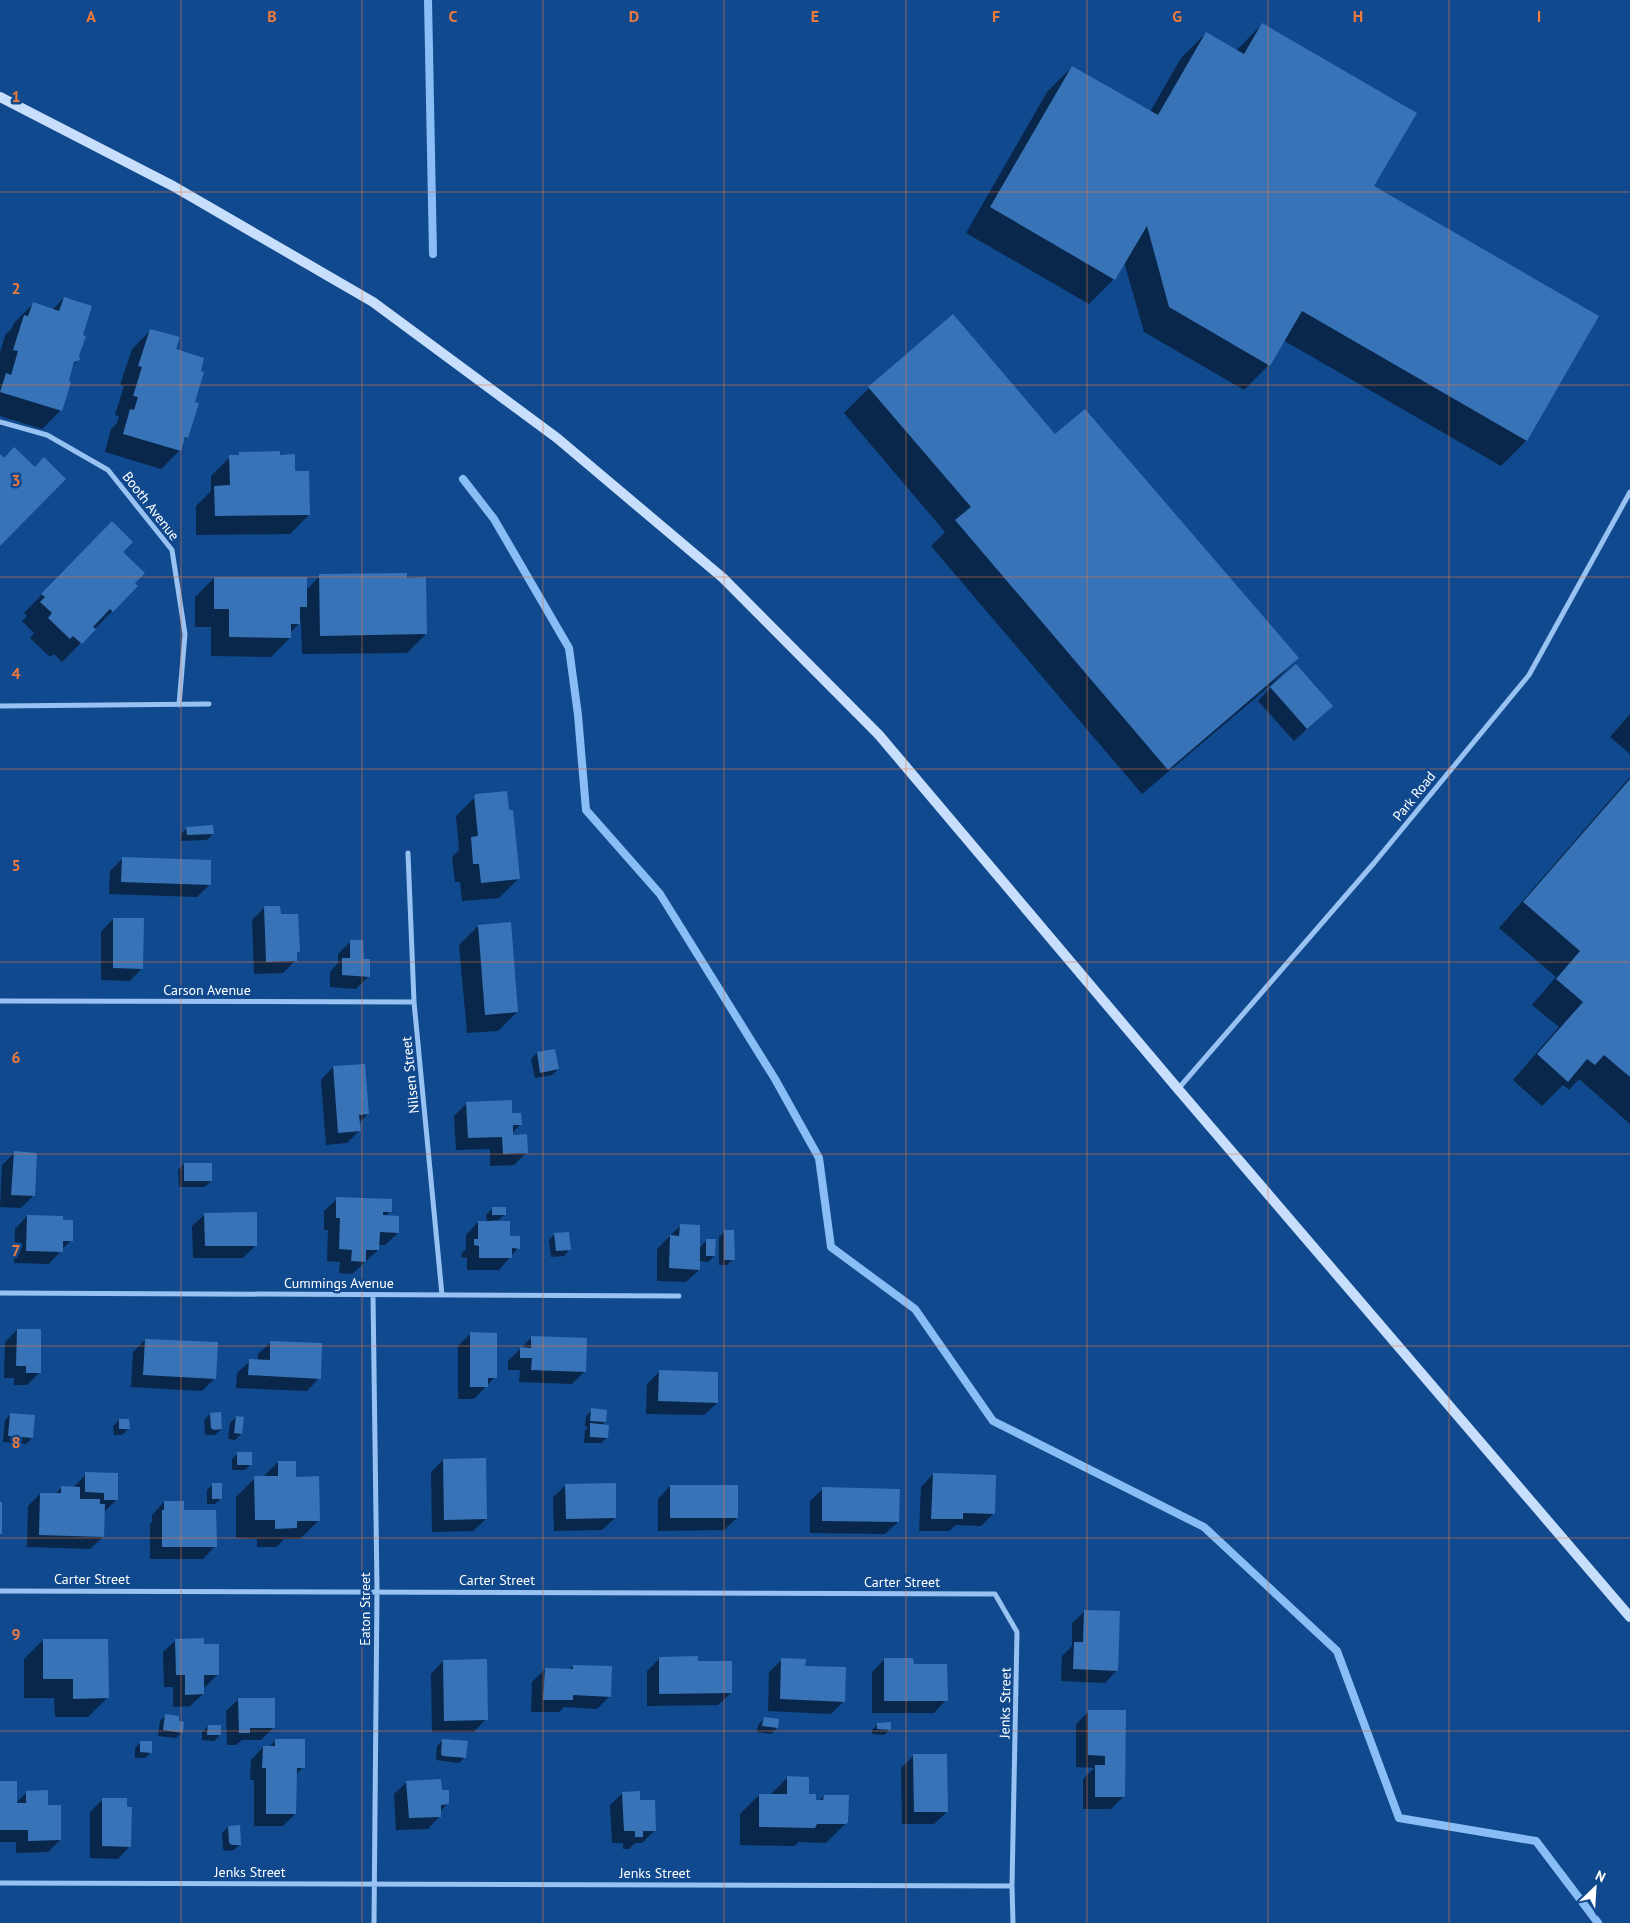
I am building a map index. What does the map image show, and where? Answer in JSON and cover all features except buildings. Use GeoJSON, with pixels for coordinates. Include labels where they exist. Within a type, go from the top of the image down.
{"type":"FeatureCollection","features":[{"type":"Feature","properties":{"kind":"main road"},"geometry":{"type":"LineString","coordinates":[[0,97],[173,186],[373,302],[572,451],[723,578],[879,735],[1178,1089],[1630,1617]]}},
{"type":"Feature","properties":{"kind":"street","name":"Booth Avenue"},"geometry":{"type":"LineString","coordinates":[[0,422],[47,435],[108,470],[172,550],[185,634],[179,705]]}},
{"type":"Feature","properties":{"kind":"street","name":"Park Road"},"geometry":{"type":"LineString","coordinates":[[1178,1089],[1374,863],[1529,675],[1630,492]]}},
{"type":"Feature","properties":{"kind":"street"},"geometry":{"type":"LineString","coordinates":[[0,706],[209,704]]}},
{"type":"Feature","properties":{"kind":"street","name":"Nilsen Street"},"geometry":{"type":"LineString","coordinates":[[408,853],[414,1002],[442,1295]]}},
{"type":"Feature","properties":{"kind":"street","name":"Carson Avenue"},"geometry":{"type":"LineString","coordinates":[[0,1001],[414,1002]]}},
{"type":"Feature","properties":{"kind":"street","name":"Cummings Avenue"},"geometry":{"type":"LineString","coordinates":[[0,1293],[679,1296]]}},
{"type":"Feature","properties":{"kind":"street","name":"Eaton Street"},"geometry":{"type":"LineString","coordinates":[[373,1295],[377,1590],[374,1923]]}},
{"type":"Feature","properties":{"kind":"street","name":"Carter Street"},"geometry":{"type":"LineString","coordinates":[[0,1590],[377,1590],[995,1594]]}},
{"type":"Feature","properties":{"kind":"street","name":"Jenks Street"},"geometry":{"type":"LineString","coordinates":[[0,1883],[1012,1886],[1017,1632],[995,1594]]}},
{"type":"Feature","properties":{"kind":"street"},"geometry":{"type":"LineString","coordinates":[[1012,1886],[1013,1923]]}},
{"type":"Feature","properties":{"kind":"waterway"},"geometry":{"type":"LineString","coordinates":[[428,0],[433,254]]}},
{"type":"Feature","properties":{"kind":"waterway"},"geometry":{"type":"LineString","coordinates":[[463,479],[494,519],[569,648],[578,715],[586,810],[660,894],[775,1079],[819,1158],[831,1247],[915,1309],[993,1421],[1204,1527],[1337,1651],[1399,1818],[1536,1841],[1598,1923]]}}]}
